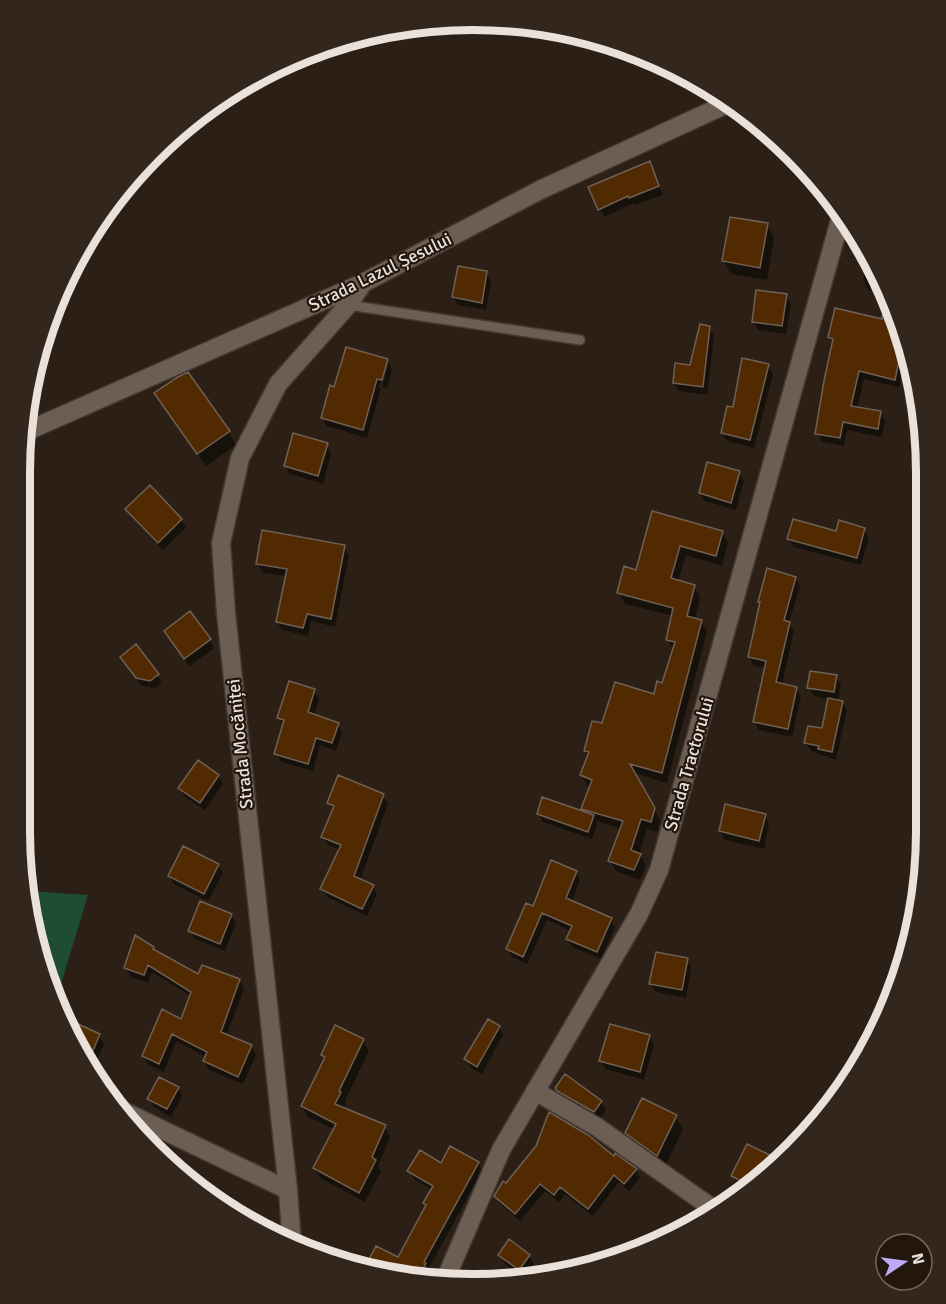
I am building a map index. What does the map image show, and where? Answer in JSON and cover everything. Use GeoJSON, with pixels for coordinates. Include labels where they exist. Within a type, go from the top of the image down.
{"type":"FeatureCollection","features":[{"type":"Feature","properties":{"kind":"street","name":"Strada Lazul Șesului"},"geometry":{"type":"LineString","coordinates":[[33,429],[363,284],[540,190],[721,106]]}},
{"type":"Feature","properties":{"kind":"street","name":"Strada Tractorului"},"geometry":{"type":"LineString","coordinates":[[448,1273],[501,1150],[639,914],[659,870],[839,224]]}},
{"type":"Feature","properties":{"kind":"street","name":"Strada Mocăniței"},"geometry":{"type":"LineString","coordinates":[[291,1235],[221,543],[240,458],[278,384],[348,305],[363,284]]}},
{"type":"Feature","properties":{"kind":"street"},"geometry":{"type":"LineString","coordinates":[[535,1091],[597,1128],[709,1206]]}},
{"type":"Feature","properties":{"kind":"street"},"geometry":{"type":"LineString","coordinates":[[135,1117],[288,1190]]}},
{"type":"Feature","properties":{"kind":"lane"},"geometry":{"type":"LineString","coordinates":[[348,305],[580,340]]}},
{"type":"Feature","properties":{"kind":"green space"},"geometry":{"type":"Polygon","coordinates":[[[34,891],[88,895],[60,989],[45,946],[34,891]]]}},
{"type":"Feature","properties":{"kind":"building"},"geometry":{"type":"Polygon","coordinates":[[[650,161],[659,186],[629,198],[628,196],[598,210],[588,187],[650,161]]]}},
{"type":"Feature","properties":{"kind":"building"},"geometry":{"type":"Polygon","coordinates":[[[730,217],[768,223],[760,268],[722,261],[730,217]]]}},
{"type":"Feature","properties":{"kind":"building"},"geometry":{"type":"Polygon","coordinates":[[[458,266],[487,271],[482,303],[452,297],[458,266]]]}},
{"type":"Feature","properties":{"kind":"building"},"geometry":{"type":"Polygon","coordinates":[[[756,290],[787,294],[782,326],[752,322],[756,290]]]}},
{"type":"Feature","properties":{"kind":"building"},"geometry":{"type":"Polygon","coordinates":[[[835,308],[882,319],[884,308],[900,355],[895,380],[859,371],[851,406],[881,411],[878,429],[843,422],[840,438],[815,434],[833,339],[828,337],[835,308]]]}},
{"type":"Feature","properties":{"kind":"building"},"geometry":{"type":"Polygon","coordinates":[[[700,324],[710,326],[703,387],[673,383],[675,363],[690,365],[700,324]]]}},
{"type":"Feature","properties":{"kind":"building"},"geometry":{"type":"Polygon","coordinates":[[[346,347],[388,359],[382,380],[377,379],[363,430],[321,418],[330,385],[334,387],[346,347]]]}},
{"type":"Feature","properties":{"kind":"building"},"geometry":{"type":"Polygon","coordinates":[[[742,358],[769,364],[750,440],[721,433],[727,406],[733,407],[742,358]]]}},
{"type":"Feature","properties":{"kind":"building"},"geometry":{"type":"Polygon","coordinates":[[[188,372],[230,431],[197,454],[154,393],[188,372]]]}},
{"type":"Feature","properties":{"kind":"building"},"geometry":{"type":"Polygon","coordinates":[[[293,433],[328,443],[318,476],[284,466],[293,433]]]}},
{"type":"Feature","properties":{"kind":"building"},"geometry":{"type":"Polygon","coordinates":[[[707,462],[740,471],[731,503],[699,493],[707,462]]]}},
{"type":"Feature","properties":{"kind":"building"},"geometry":{"type":"Polygon","coordinates":[[[150,485],[182,519],[158,543],[125,509],[150,485]]]}},
{"type":"Feature","properties":{"kind":"building"},"geometry":{"type":"Polygon","coordinates":[[[652,511],[723,531],[716,556],[680,546],[671,578],[695,585],[687,616],[702,620],[662,773],[630,764],[655,808],[651,822],[641,819],[631,850],[641,854],[634,870],[608,861],[623,821],[581,809],[592,780],[580,775],[589,752],[584,751],[592,721],[602,723],[615,682],[654,694],[657,681],[662,683],[675,642],[666,640],[673,608],[617,593],[624,566],[636,570],[652,511]]]}},
{"type":"Feature","properties":{"kind":"building"},"geometry":{"type":"Polygon","coordinates":[[[793,519],[836,531],[839,520],[865,528],[857,558],[787,539],[793,519]]]}},
{"type":"Feature","properties":{"kind":"building"},"geometry":{"type":"Polygon","coordinates":[[[262,530],[345,545],[331,619],[307,614],[303,628],[276,622],[287,569],[256,564],[262,530]]]}},
{"type":"Feature","properties":{"kind":"building"},"geometry":{"type":"Polygon","coordinates":[[[767,568],[796,577],[784,620],[790,622],[776,682],[797,687],[788,729],[753,722],[766,661],[748,657],[767,568]]]}},
{"type":"Feature","properties":{"kind":"building"},"geometry":{"type":"Polygon","coordinates":[[[190,611],[211,639],[184,659],[164,631],[190,611]]]}},
{"type":"Feature","properties":{"kind":"building"},"geometry":{"type":"Polygon","coordinates":[[[136,644],[159,674],[150,681],[136,678],[120,657],[136,644]]]}},
{"type":"Feature","properties":{"kind":"building"},"geometry":{"type":"Polygon","coordinates":[[[810,671],[837,675],[834,692],[807,688],[810,671]]]}},
{"type":"Feature","properties":{"kind":"building"},"geometry":{"type":"Polygon","coordinates":[[[289,681],[315,689],[308,712],[339,723],[332,743],[316,738],[308,764],[274,754],[284,720],[277,718],[289,681]]]}},
{"type":"Feature","properties":{"kind":"building"},"geometry":{"type":"Polygon","coordinates":[[[828,698],[843,701],[832,752],[804,743],[808,726],[822,728],[828,698]]]}},
{"type":"Feature","properties":{"kind":"building"},"geometry":{"type":"Polygon","coordinates":[[[198,760],[219,775],[200,803],[178,788],[198,760]]]}},
{"type":"Feature","properties":{"kind":"building"},"geometry":{"type":"Polygon","coordinates":[[[338,775],[384,794],[354,876],[374,885],[362,909],[320,889],[341,845],[321,837],[334,806],[327,803],[338,775]]]}},
{"type":"Feature","properties":{"kind":"building"},"geometry":{"type":"Polygon","coordinates":[[[542,797],[594,815],[588,832],[537,814],[542,797]]]}},
{"type":"Feature","properties":{"kind":"building"},"geometry":{"type":"Polygon","coordinates":[[[725,804],[766,814],[759,841],[719,831],[725,804]]]}},
{"type":"Feature","properties":{"kind":"building"},"geometry":{"type":"Polygon","coordinates":[[[183,846],[219,864],[204,894],[168,876],[183,846]]]}},
{"type":"Feature","properties":{"kind":"building"},"geometry":{"type":"Polygon","coordinates":[[[551,860],[577,871],[566,898],[612,918],[597,952],[566,939],[572,926],[542,913],[523,957],[506,949],[526,903],[533,906],[551,860]]]}},
{"type":"Feature","properties":{"kind":"building"},"geometry":{"type":"Polygon","coordinates":[[[200,901],[232,914],[220,944],[188,931],[200,901]]]}},
{"type":"Feature","properties":{"kind":"building"},"geometry":{"type":"Polygon","coordinates":[[[135,935],[154,947],[153,949],[198,974],[202,965],[240,979],[221,1032],[252,1045],[238,1077],[203,1061],[207,1052],[172,1034],[159,1064],[142,1056],[162,1009],[181,1019],[191,992],[148,965],[144,975],[124,968],[135,935]]]}},
{"type":"Feature","properties":{"kind":"building"},"geometry":{"type":"Polygon","coordinates":[[[656,952],[688,958],[682,990],[649,984],[656,952]]]}},
{"type":"Feature","properties":{"kind":"building"},"geometry":{"type":"Polygon","coordinates":[[[488,1019],[500,1026],[477,1067],[464,1059],[488,1019]]]}},
{"type":"Feature","properties":{"kind":"building"},"geometry":{"type":"Polygon","coordinates":[[[74,1022],[100,1034],[92,1053],[89,1051],[74,1022]]]}},
{"type":"Feature","properties":{"kind":"building"},"geometry":{"type":"Polygon","coordinates":[[[610,1024],[650,1035],[640,1072],[599,1061],[610,1024]]]}},
{"type":"Feature","properties":{"kind":"building"},"geometry":{"type":"Polygon","coordinates":[[[335,1025],[364,1039],[335,1104],[386,1125],[372,1157],[376,1160],[359,1193],[313,1168],[336,1124],[301,1106],[325,1057],[321,1055],[335,1025]]]}},
{"type":"Feature","properties":{"kind":"building"},"geometry":{"type":"Polygon","coordinates":[[[565,1074],[602,1101],[594,1112],[557,1091],[555,1088],[565,1074]]]}},
{"type":"Feature","properties":{"kind":"building"},"geometry":{"type":"Polygon","coordinates":[[[159,1077],[179,1087],[167,1109],[147,1099],[159,1077]]]}},
{"type":"Feature","properties":{"kind":"building"},"geometry":{"type":"Polygon","coordinates":[[[642,1098],[677,1115],[657,1156],[625,1133],[642,1098]]]}},
{"type":"Feature","properties":{"kind":"building"},"geometry":{"type":"Polygon","coordinates":[[[549,1112],[588,1135],[614,1156],[615,1153],[637,1169],[624,1184],[614,1175],[588,1209],[560,1187],[554,1195],[540,1184],[515,1214],[494,1196],[503,1181],[506,1183],[536,1146],[549,1112]]]}},
{"type":"Feature","properties":{"kind":"building"},"geometry":{"type":"Polygon","coordinates":[[[747,1144],[773,1157],[743,1182],[731,1176],[747,1144]]]}},
{"type":"Feature","properties":{"kind":"building"},"geometry":{"type":"Polygon","coordinates":[[[450,1146],[479,1162],[424,1262],[426,1263],[422,1271],[368,1261],[376,1246],[398,1257],[426,1205],[423,1203],[433,1186],[407,1171],[420,1150],[441,1163],[450,1146]]]}},
{"type":"Feature","properties":{"kind":"building"},"geometry":{"type":"Polygon","coordinates":[[[509,1239],[530,1255],[519,1270],[498,1255],[509,1239]]]}}]}
